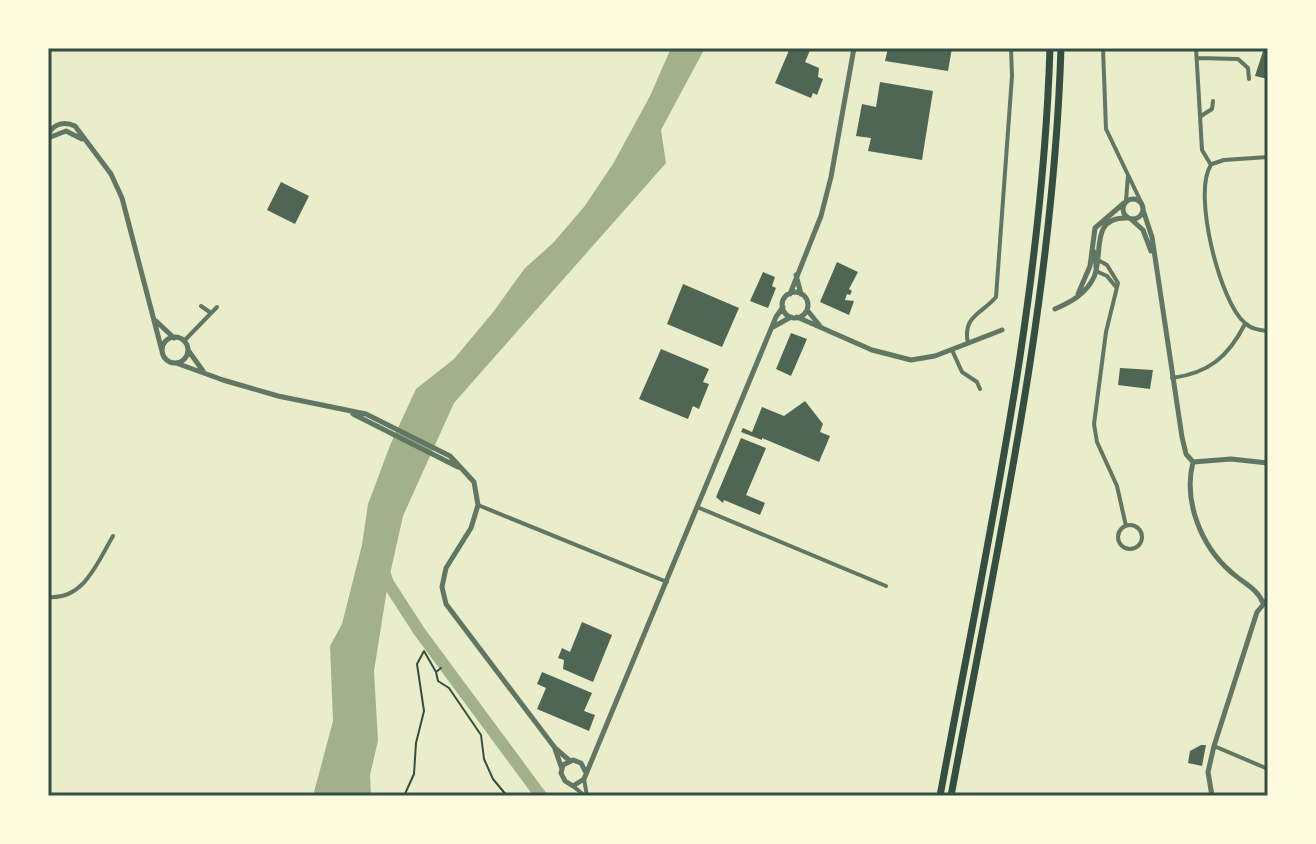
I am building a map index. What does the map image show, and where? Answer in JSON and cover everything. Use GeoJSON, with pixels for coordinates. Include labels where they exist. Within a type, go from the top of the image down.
{"type":"FeatureCollection","features":[{"type":"Feature","properties":{"kind":"highway"},"geometry":{"type":"LineString","coordinates":[[940,796],[1029,299],[1042,186],[1050,48]]}},
{"type":"Feature","properties":{"kind":"highway"},"geometry":{"type":"LineString","coordinates":[[951,796],[1031,368],[1053,189],[1061,48]]}},
{"type":"Feature","properties":{"kind":"street"},"geometry":{"type":"LineString","coordinates":[[586,796],[585,771],[821,216],[854,48]]}},
{"type":"Feature","properties":{"kind":"street"},"geometry":{"type":"LineString","coordinates":[[968,343],[970,319],[992,302],[997,288],[1012,76],[1011,48]]}},
{"type":"Feature","properties":{"kind":"street"},"geometry":{"type":"LineString","coordinates":[[1103,48],[1105,124],[1128,172],[1152,237],[1185,450],[1193,462],[1189,484],[1198,524],[1223,565],[1257,592],[1268,613]]}},
{"type":"Feature","properties":{"kind":"street"},"geometry":{"type":"LineString","coordinates":[[1196,48],[1202,150],[1211,165]]}},
{"type":"Feature","properties":{"kind":"street"},"geometry":{"type":"LineString","coordinates":[[1197,58],[1238,59],[1248,68],[1249,79]]}},
{"type":"Feature","properties":{"kind":"street"},"geometry":{"type":"LineString","coordinates":[[1200,116],[1212,109],[1213,101]]}},
{"type":"Feature","properties":{"kind":"street"},"geometry":{"type":"LineString","coordinates":[[48,136],[57,125],[69,123],[79,130],[111,174],[134,236],[152,318],[166,360],[278,396],[349,411],[437,452],[465,471],[474,482],[478,505],[471,528],[446,568],[443,596],[446,604],[555,748],[585,771]]}},
{"type":"Feature","properties":{"kind":"street"},"geometry":{"type":"LineString","coordinates":[[1268,157],[1221,160],[1211,165],[1206,181],[1210,248],[1236,313],[1245,324],[1268,331]]}},
{"type":"Feature","properties":{"kind":"street"},"geometry":{"type":"LineString","coordinates":[[1128,172],[1122,210],[1143,230],[1154,260]]}},
{"type":"Feature","properties":{"kind":"street"},"geometry":{"type":"LineString","coordinates":[[1075,299],[1088,273],[1095,228],[1125,202],[1133,199],[1142,207]]}},
{"type":"Feature","properties":{"kind":"street"},"geometry":{"type":"LineString","coordinates":[[1055,309],[1075,299],[1089,285],[1096,271],[1099,239],[1104,227],[1113,220],[1139,218],[1142,207]]}},
{"type":"Feature","properties":{"kind":"street"},"geometry":{"type":"LineString","coordinates":[[1092,247],[1096,271]]}},
{"type":"Feature","properties":{"kind":"street"},"geometry":{"type":"LineString","coordinates":[[1098,260],[1107,265],[1116,277],[1117,289],[1106,332],[1094,424],[1097,442],[1117,486],[1126,526]]}},
{"type":"Feature","properties":{"kind":"street"},"geometry":{"type":"LineString","coordinates":[[1096,271],[1107,276],[1117,289]]}},
{"type":"Feature","properties":{"kind":"street"},"geometry":{"type":"LineString","coordinates":[[796,274],[801,294],[807,300],[807,310],[820,327]]}},
{"type":"Feature","properties":{"kind":"street"},"geometry":{"type":"LineString","coordinates":[[790,294],[801,294]]}},
{"type":"Feature","properties":{"kind":"street"},"geometry":{"type":"LineString","coordinates":[[201,306],[211,313]]}},
{"type":"Feature","properties":{"kind":"street"},"geometry":{"type":"LineString","coordinates":[[184,341],[217,307]]}},
{"type":"Feature","properties":{"kind":"street"},"geometry":{"type":"LineString","coordinates":[[783,307],[812,326],[903,359],[919,360],[1002,330]]}},
{"type":"Feature","properties":{"kind":"street"},"geometry":{"type":"LineString","coordinates":[[772,327],[807,310]]}},
{"type":"Feature","properties":{"kind":"street"},"geometry":{"type":"LineString","coordinates":[[152,318],[174,338],[184,341],[204,372]]}},
{"type":"Feature","properties":{"kind":"street"},"geometry":{"type":"LineString","coordinates":[[1172,378],[1193,375],[1206,369],[1234,345],[1245,324]]}},
{"type":"Feature","properties":{"kind":"street"},"geometry":{"type":"LineString","coordinates":[[162,351],[165,342],[174,338]]}},
{"type":"Feature","properties":{"kind":"street"},"geometry":{"type":"LineString","coordinates":[[176,363],[184,359],[188,350]]}},
{"type":"Feature","properties":{"kind":"street"},"geometry":{"type":"LineString","coordinates":[[952,350],[962,372],[977,382],[980,389]]}},
{"type":"Feature","properties":{"kind":"street"},"geometry":{"type":"LineString","coordinates":[[1193,462],[1231,459],[1268,463]]}},
{"type":"Feature","properties":{"kind":"street"},"geometry":{"type":"LineString","coordinates":[[478,505],[667,582]]}},
{"type":"Feature","properties":{"kind":"street"},"geometry":{"type":"LineString","coordinates":[[696,507],[886,586]]}},
{"type":"Feature","properties":{"kind":"street"},"geometry":{"type":"LineString","coordinates":[[1126,526],[1134,526],[1141,533],[1140,543],[1135,548],[1124,548],[1119,542],[1120,531],[1126,526]]}},
{"type":"Feature","properties":{"kind":"street"},"geometry":{"type":"LineString","coordinates":[[48,597],[66,596],[80,588],[113,536]]}},
{"type":"Feature","properties":{"kind":"street"},"geometry":{"type":"LineString","coordinates":[[1212,796],[1208,772],[1214,746],[1264,603]]}},
{"type":"Feature","properties":{"kind":"street"},"geometry":{"type":"LineString","coordinates":[[1214,746],[1268,769]]}},
{"type":"Feature","properties":{"kind":"street"},"geometry":{"type":"LineString","coordinates":[[555,748],[562,777],[586,796]]}},
{"type":"Feature","properties":{"kind":"street"},"geometry":{"type":"LineString","coordinates":[[562,769],[594,751]]}},
{"type":"Feature","properties":{"kind":"street"},"geometry":{"type":"LineString","coordinates":[[573,786],[584,779]]}},
{"type":"Feature","properties":{"kind":"path"},"geometry":{"type":"LineString","coordinates":[[404,796],[414,774],[416,743],[424,711],[417,664],[424,651],[438,681],[449,688],[481,735],[484,759],[493,779],[507,796]]}},
{"type":"Feature","properties":{"kind":"path"},"geometry":{"type":"LineString","coordinates":[[436,672],[441,668]]}},
{"type":"Feature","properties":{"kind":"shaded area"},"geometry":{"type":"Polygon","coordinates":[[[671,48],[705,48],[661,130],[666,163],[454,403],[403,516],[388,583],[374,671],[378,741],[370,775],[371,796],[313,796],[333,721],[330,646],[342,624],[362,545],[368,504],[416,389],[454,359],[525,268],[553,243],[584,207],[613,164],[650,96],[671,48]]]}},
{"type":"Feature","properties":{"kind":"building"},"geometry":{"type":"Polygon","coordinates":[[[790,48],[811,48],[805,62],[819,68],[818,77],[823,79],[817,95],[813,93],[811,98],[775,83],[790,48]]]}},
{"type":"Feature","properties":{"kind":"building"},"geometry":{"type":"Polygon","coordinates":[[[888,48],[952,48],[948,71],[885,61],[888,48]]]}},
{"type":"Feature","properties":{"kind":"building"},"geometry":{"type":"Polygon","coordinates":[[[1264,48],[1268,48],[1268,79],[1255,76],[1264,48]]]}},
{"type":"Feature","properties":{"kind":"building"},"geometry":{"type":"Polygon","coordinates":[[[880,82],[933,91],[922,160],[868,151],[871,138],[856,136],[862,104],[876,107],[880,82]]]}},
{"type":"Feature","properties":{"kind":"building"},"geometry":{"type":"Polygon","coordinates":[[[281,182],[309,196],[295,224],[267,210],[281,182]]]}},
{"type":"Feature","properties":{"kind":"building"},"geometry":{"type":"Polygon","coordinates":[[[837,262],[858,272],[849,289],[852,291],[845,300],[854,301],[849,315],[820,302],[837,262]]]}},
{"type":"Feature","properties":{"kind":"building"},"geometry":{"type":"Polygon","coordinates":[[[763,272],[775,277],[772,286],[776,288],[768,308],[750,301],[763,272]]]}},
{"type":"Feature","properties":{"kind":"building"},"geometry":{"type":"Polygon","coordinates":[[[683,284],[739,308],[722,347],[667,324],[683,284]]]}},
{"type":"Feature","properties":{"kind":"building"},"geometry":{"type":"Polygon","coordinates":[[[791,333],[807,339],[791,376],[776,369],[791,333]]]}},
{"type":"Feature","properties":{"kind":"building"},"geometry":{"type":"Polygon","coordinates":[[[661,349],[709,369],[703,382],[709,384],[699,409],[693,406],[688,419],[639,399],[661,349]]]}},
{"type":"Feature","properties":{"kind":"building"},"geometry":{"type":"Polygon","coordinates":[[[1120,368],[1153,370],[1150,389],[1118,385],[1120,368]]]}},
{"type":"Feature","properties":{"kind":"building"},"geometry":{"type":"Polygon","coordinates":[[[805,401],[823,424],[820,432],[830,436],[819,462],[741,432],[743,428],[752,432],[762,407],[784,416],[805,401]]]}},
{"type":"Feature","properties":{"kind":"building"},"geometry":{"type":"Polygon","coordinates":[[[741,438],[766,448],[746,495],[765,503],[760,515],[724,500],[723,503],[716,497],[741,438]]]}},
{"type":"Feature","properties":{"kind":"building"},"geometry":{"type":"Polygon","coordinates":[[[582,622],[612,635],[593,682],[563,669],[564,660],[558,658],[562,648],[570,652],[582,622]]]}},
{"type":"Feature","properties":{"kind":"building"},"geometry":{"type":"Polygon","coordinates":[[[542,672],[592,693],[584,711],[595,715],[589,731],[537,709],[546,688],[537,684],[542,672]]]}},
{"type":"Feature","properties":{"kind":"building"},"geometry":{"type":"Polygon","coordinates":[[[1206,745],[1202,766],[1188,763],[1190,751],[1206,745]]]}},
{"type":"Feature","properties":{"kind":"waterway"},"geometry":{"type":"LineString","coordinates":[[383,569],[388,583],[419,631],[541,796]]}}]}
